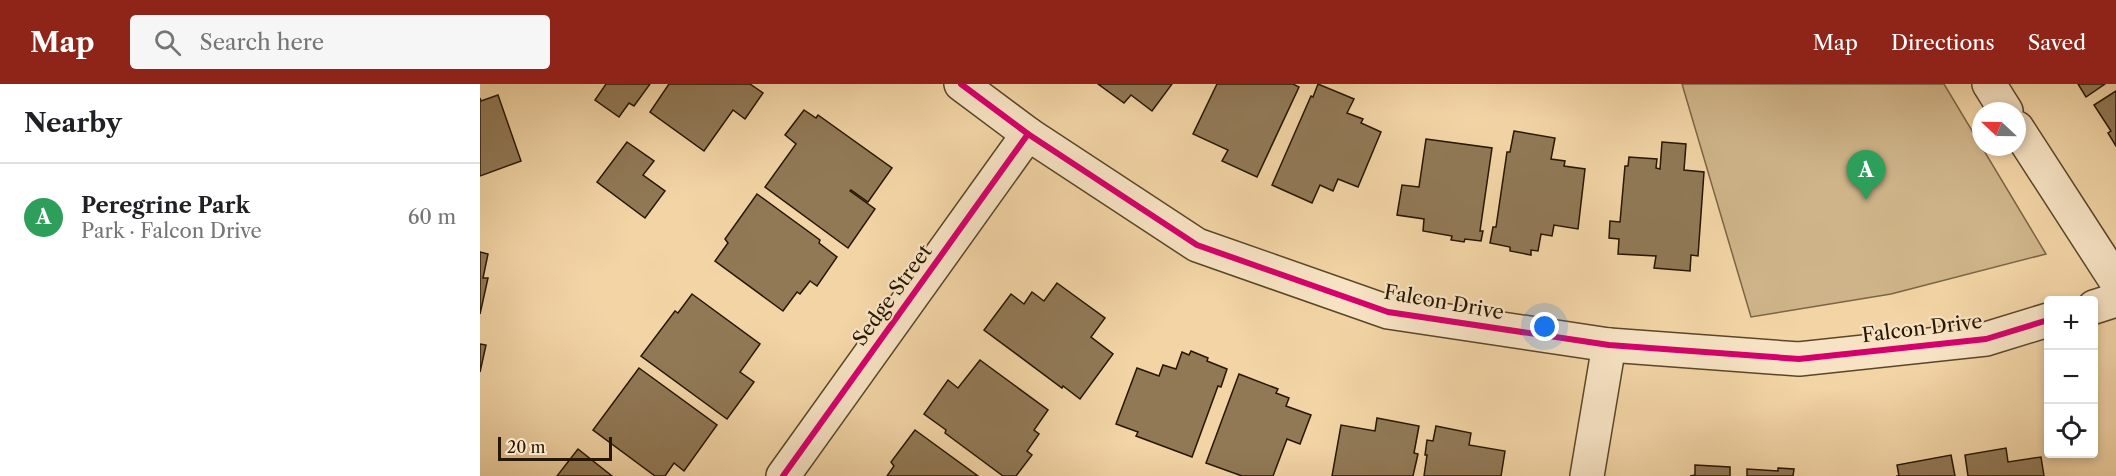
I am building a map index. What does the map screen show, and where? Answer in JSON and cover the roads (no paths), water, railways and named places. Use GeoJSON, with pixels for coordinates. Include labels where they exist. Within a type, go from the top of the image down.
{"type":"FeatureCollection","features":[{"type":"Feature","properties":{"kind":"street","name":"Falcon Drive"},"geometry":{"type":"LineString","coordinates":[[961,84],[1028,134],[1197,244],[1388,312],[1609,345],[1799,359],[1986,339],[2044,322]]}},
{"type":"Feature","properties":{"kind":"street"},"geometry":{"type":"LineString","coordinates":[[1989,84],[2000,102]]}},
{"type":"Feature","properties":{"kind":"street","name":"Sedge Street"},"geometry":{"type":"LineString","coordinates":[[783,476],[1028,134]]}},
{"type":"Feature","properties":{"kind":"street"},"geometry":{"type":"LineString","coordinates":[[2026,142],[2116,281]]}},
{"type":"Feature","properties":{"kind":"street"},"geometry":{"type":"LineString","coordinates":[[2098,306],[2116,300]]}},
{"type":"Feature","properties":{"kind":"street"},"geometry":{"type":"LineString","coordinates":[[1587,476],[1609,345]]}},
{"type":"Feature","properties":{"kind":"place","name":"Peregrine Park"},"geometry":{"type":"Point","coordinates":[1866,200]}}]}
